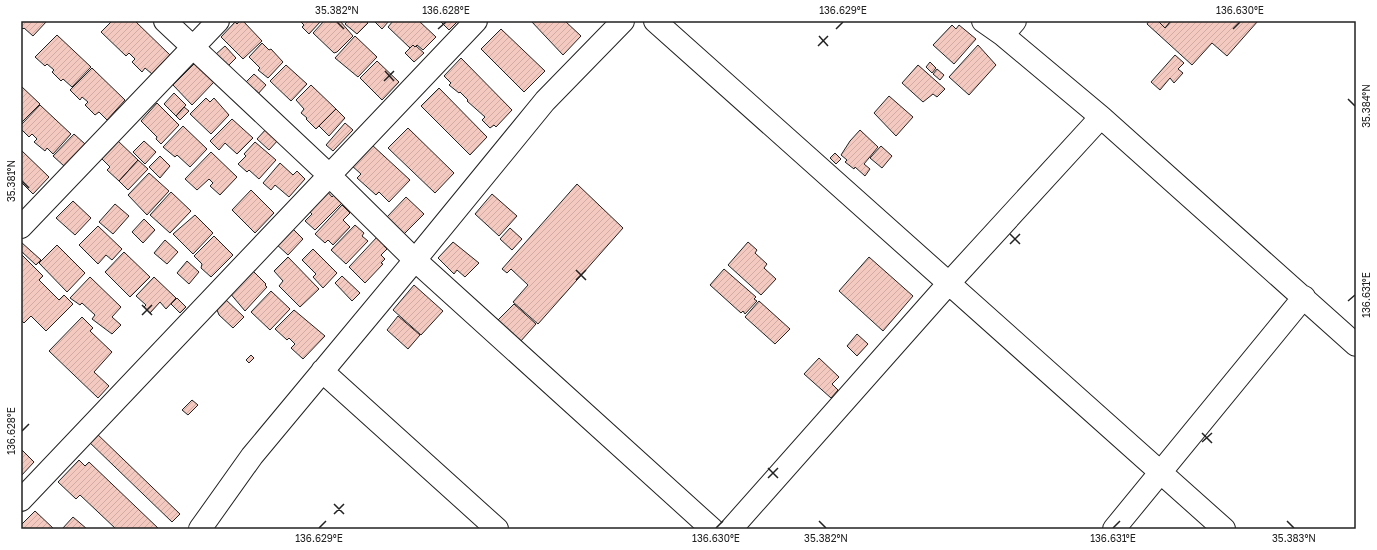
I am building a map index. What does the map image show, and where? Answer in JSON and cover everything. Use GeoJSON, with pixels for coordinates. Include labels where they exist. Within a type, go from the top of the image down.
{"type":"FeatureCollection","features":[{"type":"Feature","properties":{"kind":"street"},"geometry":{"type":"LineString","coordinates":[[165,21],[329,175],[415,260],[712,529]]}},
{"type":"Feature","properties":{"kind":"street"},"geometry":{"type":"LineString","coordinates":[[21,227],[218,21]]}},
{"type":"Feature","properties":{"kind":"street"},"geometry":{"type":"LineString","coordinates":[[21,500],[476,21]]}},
{"type":"Feature","properties":{"kind":"street"},"geometry":{"type":"LineString","coordinates":[[200,529],[252,456],[545,101],[623,21]]}},
{"type":"Feature","properties":{"kind":"street"},"geometry":{"type":"LineString","coordinates":[[655,21],[1224,529]]}},
{"type":"Feature","properties":{"kind":"street"},"geometry":{"type":"LineString","coordinates":[[983,21],[1009,28],[1101,117],[1356,345]]}},
{"type":"Feature","properties":{"kind":"street"},"geometry":{"type":"LineString","coordinates":[[731,529],[949,283],[1101,117]]}},
{"type":"Feature","properties":{"kind":"street"},"geometry":{"type":"LineString","coordinates":[[1114,529],[1304,297]]}},
{"type":"Feature","properties":{"kind":"street"},"geometry":{"type":"LineString","coordinates":[[322,371],[498,529]]}},
{"type":"Feature","properties":{"kind":"building"},"geometry":{"type":"Polygon","coordinates":[[[21,21],[47,21],[33,36],[21,27],[21,21]]]}},
{"type":"Feature","properties":{"kind":"building"},"geometry":{"type":"Polygon","coordinates":[[[112,21],[135,21],[170,55],[152,74],[145,68],[142,72],[132,62],[135,59],[129,53],[126,56],[101,32],[112,21]]]}},
{"type":"Feature","properties":{"kind":"building"},"geometry":{"type":"Polygon","coordinates":[[[240,21],[243,21],[262,41],[243,59],[221,37],[235,22],[237,24],[240,21]]]}},
{"type":"Feature","properties":{"kind":"building"},"geometry":{"type":"Polygon","coordinates":[[[300,21],[321,21],[309,34],[302,27],[304,25],[300,21]]]}},
{"type":"Feature","properties":{"kind":"building"},"geometry":{"type":"Polygon","coordinates":[[[324,21],[340,21],[353,36],[337,52],[334,53],[313,33],[324,21]]]}},
{"type":"Feature","properties":{"kind":"building"},"geometry":{"type":"Polygon","coordinates":[[[348,21],[366,21],[368,23],[357,34],[345,24],[348,21]]]}},
{"type":"Feature","properties":{"kind":"building"},"geometry":{"type":"Polygon","coordinates":[[[374,21],[389,21],[382,29],[374,21]]]}},
{"type":"Feature","properties":{"kind":"building"},"geometry":{"type":"Polygon","coordinates":[[[393,21],[419,21],[436,37],[423,50],[417,45],[415,47],[413,45],[410,48],[388,27],[393,21]]]}},
{"type":"Feature","properties":{"kind":"building"},"geometry":{"type":"Polygon","coordinates":[[[440,21],[458,21],[449,30],[440,21]]]}},
{"type":"Feature","properties":{"kind":"building"},"geometry":{"type":"Polygon","coordinates":[[[531,21],[565,21],[581,36],[563,55],[531,21]]]}},
{"type":"Feature","properties":{"kind":"building"},"geometry":{"type":"Polygon","coordinates":[[[1149,21],[1158,21],[1165,28],[1171,21],[1258,21],[1227,56],[1212,43],[1192,65],[1147,24],[1149,21]]]}},
{"type":"Feature","properties":{"kind":"building"},"geometry":{"type":"Polygon","coordinates":[[[1158,21],[1171,21],[1165,28],[1158,21]]]}},
{"type":"Feature","properties":{"kind":"building"},"geometry":{"type":"Polygon","coordinates":[[[952,25],[956,29],[959,25],[976,39],[954,64],[933,45],[952,25]]]}},
{"type":"Feature","properties":{"kind":"building"},"geometry":{"type":"Polygon","coordinates":[[[501,29],[545,71],[524,92],[481,49],[501,29]]]}},
{"type":"Feature","properties":{"kind":"building"},"geometry":{"type":"Polygon","coordinates":[[[57,35],[91,67],[72,87],[63,79],[61,81],[52,72],[54,70],[47,64],[45,66],[35,57],[57,35]]]}},
{"type":"Feature","properties":{"kind":"building"},"geometry":{"type":"Polygon","coordinates":[[[355,36],[377,57],[358,77],[335,58],[355,36]]]}},
{"type":"Feature","properties":{"kind":"building"},"geometry":{"type":"Polygon","coordinates":[[[262,43],[269,50],[271,49],[283,62],[268,78],[258,70],[260,68],[249,57],[262,43]]]}},
{"type":"Feature","properties":{"kind":"building"},"geometry":{"type":"Polygon","coordinates":[[[413,45],[424,53],[414,62],[405,53],[413,45]]]}},
{"type":"Feature","properties":{"kind":"building"},"geometry":{"type":"Polygon","coordinates":[[[978,45],[996,65],[969,95],[949,77],[978,45]]]}},
{"type":"Feature","properties":{"kind":"building"},"geometry":{"type":"Polygon","coordinates":[[[225,46],[236,58],[227,67],[215,55],[225,46]]]}},
{"type":"Feature","properties":{"kind":"building"},"geometry":{"type":"Polygon","coordinates":[[[1175,55],[1184,63],[1178,69],[1183,73],[1174,83],[1170,78],[1160,90],[1151,82],[1175,55]]]}},
{"type":"Feature","properties":{"kind":"building"},"geometry":{"type":"Polygon","coordinates":[[[461,58],[512,110],[496,127],[494,125],[490,128],[482,120],[485,117],[467,101],[468,100],[460,92],[459,93],[449,85],[451,83],[444,76],[461,58]]]}},
{"type":"Feature","properties":{"kind":"building"},"geometry":{"type":"Polygon","coordinates":[[[377,61],[399,82],[382,100],[360,78],[377,61]]]}},
{"type":"Feature","properties":{"kind":"building"},"geometry":{"type":"Polygon","coordinates":[[[930,62],[936,68],[932,73],[926,67],[930,62]]]}},
{"type":"Feature","properties":{"kind":"building"},"geometry":{"type":"Polygon","coordinates":[[[195,63],[214,82],[192,105],[173,85],[195,63]]]}},
{"type":"Feature","properties":{"kind":"building"},"geometry":{"type":"Polygon","coordinates":[[[286,65],[307,84],[291,101],[270,81],[286,65]]]}},
{"type":"Feature","properties":{"kind":"building"},"geometry":{"type":"Polygon","coordinates":[[[918,65],[945,89],[937,97],[933,94],[923,102],[902,83],[918,65]]]}},
{"type":"Feature","properties":{"kind":"building"},"geometry":{"type":"Polygon","coordinates":[[[92,68],[125,100],[107,120],[99,112],[95,115],[85,105],[88,102],[82,97],[80,100],[70,90],[92,68]]]}},
{"type":"Feature","properties":{"kind":"building"},"geometry":{"type":"Polygon","coordinates":[[[937,69],[944,75],[940,80],[933,74],[937,69]]]}},
{"type":"Feature","properties":{"kind":"building"},"geometry":{"type":"Polygon","coordinates":[[[254,74],[266,85],[257,95],[244,84],[254,74]]]}},
{"type":"Feature","properties":{"kind":"building"},"geometry":{"type":"Polygon","coordinates":[[[311,85],[336,109],[316,129],[301,113],[304,109],[296,100],[311,85]]]}},
{"type":"Feature","properties":{"kind":"building"},"geometry":{"type":"Polygon","coordinates":[[[21,86],[40,104],[21,123],[21,86]]]}},
{"type":"Feature","properties":{"kind":"building"},"geometry":{"type":"Polygon","coordinates":[[[439,88],[487,137],[470,155],[421,106],[439,88]]]}},
{"type":"Feature","properties":{"kind":"building"},"geometry":{"type":"Polygon","coordinates":[[[174,93],[186,105],[176,116],[164,104],[174,93]]]}},
{"type":"Feature","properties":{"kind":"building"},"geometry":{"type":"Polygon","coordinates":[[[889,96],[913,117],[896,136],[874,113],[889,96]]]}},
{"type":"Feature","properties":{"kind":"building"},"geometry":{"type":"Polygon","coordinates":[[[206,98],[210,102],[214,98],[229,115],[211,134],[190,114],[206,98]]]}},
{"type":"Feature","properties":{"kind":"building"},"geometry":{"type":"Polygon","coordinates":[[[157,103],[179,125],[161,144],[156,139],[157,137],[141,121],[157,103]]]}},
{"type":"Feature","properties":{"kind":"building"},"geometry":{"type":"Polygon","coordinates":[[[40,105],[71,134],[53,154],[47,148],[45,151],[34,142],[37,139],[32,134],[29,137],[21,129],[21,125],[40,105]]]}},
{"type":"Feature","properties":{"kind":"building"},"geometry":{"type":"Polygon","coordinates":[[[184,107],[189,111],[180,120],[176,116],[184,107]]]}},
{"type":"Feature","properties":{"kind":"building"},"geometry":{"type":"Polygon","coordinates":[[[336,109],[345,118],[329,136],[319,126],[336,109]]]}},
{"type":"Feature","properties":{"kind":"building"},"geometry":{"type":"Polygon","coordinates":[[[232,119],[253,138],[237,154],[225,143],[219,150],[210,141],[232,119]]]}},
{"type":"Feature","properties":{"kind":"building"},"geometry":{"type":"Polygon","coordinates":[[[345,123],[353,130],[333,151],[326,145],[345,123]]]}},
{"type":"Feature","properties":{"kind":"building"},"geometry":{"type":"Polygon","coordinates":[[[183,126],[207,149],[190,167],[177,155],[175,157],[163,147],[183,126]]]}},
{"type":"Feature","properties":{"kind":"building"},"geometry":{"type":"Polygon","coordinates":[[[267,128],[279,139],[269,150],[257,139],[267,128]]]}},
{"type":"Feature","properties":{"kind":"building"},"geometry":{"type":"Polygon","coordinates":[[[408,128],[454,173],[435,193],[388,148],[408,128]]]}},
{"type":"Feature","properties":{"kind":"building"},"geometry":{"type":"Polygon","coordinates":[[[860,130],[878,147],[864,164],[870,169],[865,176],[855,167],[854,169],[845,162],[847,160],[841,155],[850,141],[860,130]]]}},
{"type":"Feature","properties":{"kind":"building"},"geometry":{"type":"Polygon","coordinates":[[[74,134],[85,144],[64,166],[53,156],[74,134]]]}},
{"type":"Feature","properties":{"kind":"building"},"geometry":{"type":"Polygon","coordinates":[[[117,140],[138,160],[119,181],[107,170],[110,167],[101,158],[117,140]]]}},
{"type":"Feature","properties":{"kind":"building"},"geometry":{"type":"Polygon","coordinates":[[[144,141],[156,152],[145,164],[133,152],[144,141]]]}},
{"type":"Feature","properties":{"kind":"building"},"geometry":{"type":"Polygon","coordinates":[[[255,142],[276,160],[259,179],[249,170],[247,172],[238,164],[246,156],[244,154],[255,142]]]}},
{"type":"Feature","properties":{"kind":"building"},"geometry":{"type":"Polygon","coordinates":[[[371,144],[410,180],[389,202],[379,192],[376,195],[357,178],[361,174],[351,165],[371,144]]]}},
{"type":"Feature","properties":{"kind":"building"},"geometry":{"type":"Polygon","coordinates":[[[881,146],[892,156],[882,168],[870,158],[881,146]]]}},
{"type":"Feature","properties":{"kind":"building"},"geometry":{"type":"Polygon","coordinates":[[[21,150],[49,177],[33,194],[21,182],[21,150]]]}},
{"type":"Feature","properties":{"kind":"building"},"geometry":{"type":"Polygon","coordinates":[[[211,152],[237,177],[220,195],[210,186],[213,183],[209,179],[197,190],[185,179],[211,152]]]}},
{"type":"Feature","properties":{"kind":"building"},"geometry":{"type":"Polygon","coordinates":[[[835,153],[841,159],[836,164],[830,158],[835,153]]]}},
{"type":"Feature","properties":{"kind":"building"},"geometry":{"type":"Polygon","coordinates":[[[160,156],[170,166],[160,178],[149,167],[160,156]]]}},
{"type":"Feature","properties":{"kind":"building"},"geometry":{"type":"Polygon","coordinates":[[[138,160],[148,169],[128,190],[119,181],[138,160]]]}},
{"type":"Feature","properties":{"kind":"building"},"geometry":{"type":"Polygon","coordinates":[[[280,163],[293,175],[297,171],[305,179],[289,197],[275,185],[271,190],[263,183],[280,163]]]}},
{"type":"Feature","properties":{"kind":"building"},"geometry":{"type":"Polygon","coordinates":[[[149,173],[169,191],[147,215],[128,195],[149,173]]]}},
{"type":"Feature","properties":{"kind":"building"},"geometry":{"type":"Polygon","coordinates":[[[577,184],[623,228],[538,324],[513,302],[528,285],[511,269],[507,273],[502,269],[577,184]]]}},
{"type":"Feature","properties":{"kind":"building"},"geometry":{"type":"Polygon","coordinates":[[[251,190],[274,213],[255,233],[232,210],[251,190]]]}},
{"type":"Feature","properties":{"kind":"building"},"geometry":{"type":"Polygon","coordinates":[[[327,191],[332,197],[334,195],[342,203],[315,230],[305,221],[312,214],[308,210],[327,191]]]}},
{"type":"Feature","properties":{"kind":"building"},"geometry":{"type":"Polygon","coordinates":[[[171,192],[191,211],[170,233],[150,215],[171,192]]]}},
{"type":"Feature","properties":{"kind":"building"},"geometry":{"type":"Polygon","coordinates":[[[492,194],[517,216],[499,236],[475,214],[492,194]]]}},
{"type":"Feature","properties":{"kind":"building"},"geometry":{"type":"Polygon","coordinates":[[[406,197],[424,214],[404,234],[387,217],[406,197]]]}},
{"type":"Feature","properties":{"kind":"building"},"geometry":{"type":"Polygon","coordinates":[[[73,201],[91,218],[75,235],[56,218],[73,201]]]}},
{"type":"Feature","properties":{"kind":"building"},"geometry":{"type":"Polygon","coordinates":[[[115,204],[129,216],[113,234],[99,222],[115,204]]]}},
{"type":"Feature","properties":{"kind":"building"},"geometry":{"type":"Polygon","coordinates":[[[342,205],[350,213],[343,220],[350,227],[333,245],[328,240],[325,243],[315,234],[342,205]]]}},
{"type":"Feature","properties":{"kind":"building"},"geometry":{"type":"Polygon","coordinates":[[[195,215],[213,233],[193,254],[173,234],[195,215]]]}},
{"type":"Feature","properties":{"kind":"building"},"geometry":{"type":"Polygon","coordinates":[[[144,219],[155,230],[143,243],[132,232],[144,219]]]}},
{"type":"Feature","properties":{"kind":"building"},"geometry":{"type":"Polygon","coordinates":[[[355,225],[364,233],[362,236],[368,241],[346,264],[331,250],[355,225]]]}},
{"type":"Feature","properties":{"kind":"building"},"geometry":{"type":"Polygon","coordinates":[[[98,226],[122,249],[112,260],[106,255],[98,264],[79,245],[98,226]]]}},
{"type":"Feature","properties":{"kind":"building"},"geometry":{"type":"Polygon","coordinates":[[[290,226],[303,239],[288,255],[274,242],[290,226]]]}},
{"type":"Feature","properties":{"kind":"building"},"geometry":{"type":"Polygon","coordinates":[[[510,228],[522,239],[512,250],[500,239],[510,228]]]}},
{"type":"Feature","properties":{"kind":"building"},"geometry":{"type":"Polygon","coordinates":[[[214,236],[233,255],[211,277],[201,268],[202,264],[194,256],[214,236]]]}},
{"type":"Feature","properties":{"kind":"building"},"geometry":{"type":"Polygon","coordinates":[[[378,236],[386,244],[384,246],[387,249],[381,255],[385,259],[381,263],[383,264],[365,283],[349,267],[378,236]]]}},
{"type":"Feature","properties":{"kind":"building"},"geometry":{"type":"Polygon","coordinates":[[[165,240],[178,252],[167,264],[154,253],[165,240]]]}},
{"type":"Feature","properties":{"kind":"building"},"geometry":{"type":"Polygon","coordinates":[[[21,242],[41,260],[36,265],[21,251],[21,242]]]}},
{"type":"Feature","properties":{"kind":"building"},"geometry":{"type":"Polygon","coordinates":[[[453,242],[479,263],[465,277],[457,270],[454,274],[438,258],[453,242]]]}},
{"type":"Feature","properties":{"kind":"building"},"geometry":{"type":"Polygon","coordinates":[[[748,242],[757,250],[755,253],[767,264],[764,268],[776,279],[761,295],[728,265],[748,242]]]}},
{"type":"Feature","properties":{"kind":"building"},"geometry":{"type":"Polygon","coordinates":[[[57,245],[85,273],[67,292],[39,263],[57,245]]]}},
{"type":"Feature","properties":{"kind":"building"},"geometry":{"type":"Polygon","coordinates":[[[313,249],[337,273],[323,288],[313,277],[316,274],[302,260],[313,249]]]}},
{"type":"Feature","properties":{"kind":"building"},"geometry":{"type":"Polygon","coordinates":[[[124,252],[150,277],[130,297],[105,272],[124,252]]]}},
{"type":"Feature","properties":{"kind":"building"},"geometry":{"type":"Polygon","coordinates":[[[21,254],[43,276],[39,280],[59,300],[64,295],[73,304],[46,331],[31,316],[24,323],[22,321],[21,323],[21,254]]]}},
{"type":"Feature","properties":{"kind":"building"},"geometry":{"type":"Polygon","coordinates":[[[288,257],[319,289],[300,307],[279,286],[283,281],[274,271],[288,257]]]}},
{"type":"Feature","properties":{"kind":"building"},"geometry":{"type":"Polygon","coordinates":[[[869,257],[913,296],[883,331],[839,291],[869,257]]]}},
{"type":"Feature","properties":{"kind":"building"},"geometry":{"type":"Polygon","coordinates":[[[187,261],[199,272],[189,284],[177,273],[187,261]]]}},
{"type":"Feature","properties":{"kind":"building"},"geometry":{"type":"Polygon","coordinates":[[[250,268],[266,284],[265,285],[267,287],[245,311],[229,292],[250,268]]]}},
{"type":"Feature","properties":{"kind":"building"},"geometry":{"type":"Polygon","coordinates":[[[724,269],[756,297],[754,299],[757,301],[745,314],[743,311],[741,313],[710,285],[724,269]]]}},
{"type":"Feature","properties":{"kind":"building"},"geometry":{"type":"Polygon","coordinates":[[[342,276],[360,293],[352,301],[335,283],[342,276]]]}},
{"type":"Feature","properties":{"kind":"building"},"geometry":{"type":"Polygon","coordinates":[[[90,277],[121,307],[112,317],[121,325],[112,334],[92,319],[95,315],[82,303],[80,305],[70,298],[90,277]]]}},
{"type":"Feature","properties":{"kind":"building"},"geometry":{"type":"Polygon","coordinates":[[[154,277],[176,298],[166,309],[160,302],[150,313],[144,307],[146,305],[136,296],[154,277]]]}},
{"type":"Feature","properties":{"kind":"building"},"geometry":{"type":"Polygon","coordinates":[[[414,285],[443,311],[421,335],[393,310],[414,285]]]}},
{"type":"Feature","properties":{"kind":"building"},"geometry":{"type":"Polygon","coordinates":[[[271,291],[290,309],[270,330],[251,312],[271,291]]]}},
{"type":"Feature","properties":{"kind":"building"},"geometry":{"type":"Polygon","coordinates":[[[223,297],[244,317],[233,328],[219,315],[215,305],[223,297]]]}},
{"type":"Feature","properties":{"kind":"building"},"geometry":{"type":"Polygon","coordinates":[[[177,298],[186,307],[180,313],[171,304],[177,298]]]}},
{"type":"Feature","properties":{"kind":"building"},"geometry":{"type":"Polygon","coordinates":[[[759,301],[790,329],[775,344],[745,317],[759,301]]]}},
{"type":"Feature","properties":{"kind":"building"},"geometry":{"type":"Polygon","coordinates":[[[514,304],[536,324],[520,342],[497,321],[514,304]]]}},
{"type":"Feature","properties":{"kind":"building"},"geometry":{"type":"Polygon","coordinates":[[[294,310],[325,336],[303,359],[291,348],[295,344],[289,338],[287,340],[275,329],[294,310]]]}},
{"type":"Feature","properties":{"kind":"building"},"geometry":{"type":"Polygon","coordinates":[[[398,316],[420,335],[408,349],[387,330],[398,316]]]}},
{"type":"Feature","properties":{"kind":"building"},"geometry":{"type":"Polygon","coordinates":[[[82,317],[93,328],[90,331],[112,352],[94,372],[109,386],[98,398],[49,351],[82,317]]]}},
{"type":"Feature","properties":{"kind":"building"},"geometry":{"type":"Polygon","coordinates":[[[857,334],[868,344],[857,356],[847,346],[857,334]]]}},
{"type":"Feature","properties":{"kind":"building"},"geometry":{"type":"Polygon","coordinates":[[[251,355],[254,358],[249,363],[246,360],[251,355]]]}},
{"type":"Feature","properties":{"kind":"building"},"geometry":{"type":"Polygon","coordinates":[[[819,358],[839,377],[832,384],[838,390],[831,398],[804,374],[819,358]]]}},
{"type":"Feature","properties":{"kind":"building"},"geometry":{"type":"Polygon","coordinates":[[[192,400],[198,405],[188,415],[182,410],[192,400]]]}},
{"type":"Feature","properties":{"kind":"building"},"geometry":{"type":"Polygon","coordinates":[[[94,431],[180,514],[172,522],[86,439],[94,431]]]}},
{"type":"Feature","properties":{"kind":"building"},"geometry":{"type":"Polygon","coordinates":[[[21,449],[34,462],[21,476],[21,449]]]}},
{"type":"Feature","properties":{"kind":"building"},"geometry":{"type":"Polygon","coordinates":[[[79,460],[85,466],[89,462],[159,529],[116,529],[80,495],[76,499],[58,482],[79,460]]]}},
{"type":"Feature","properties":{"kind":"building"},"geometry":{"type":"Polygon","coordinates":[[[35,511],[54,529],[21,529],[21,525],[35,511]]]}},
{"type":"Feature","properties":{"kind":"building"},"geometry":{"type":"Polygon","coordinates":[[[73,517],[87,529],[62,529],[73,517]]]}}]}
